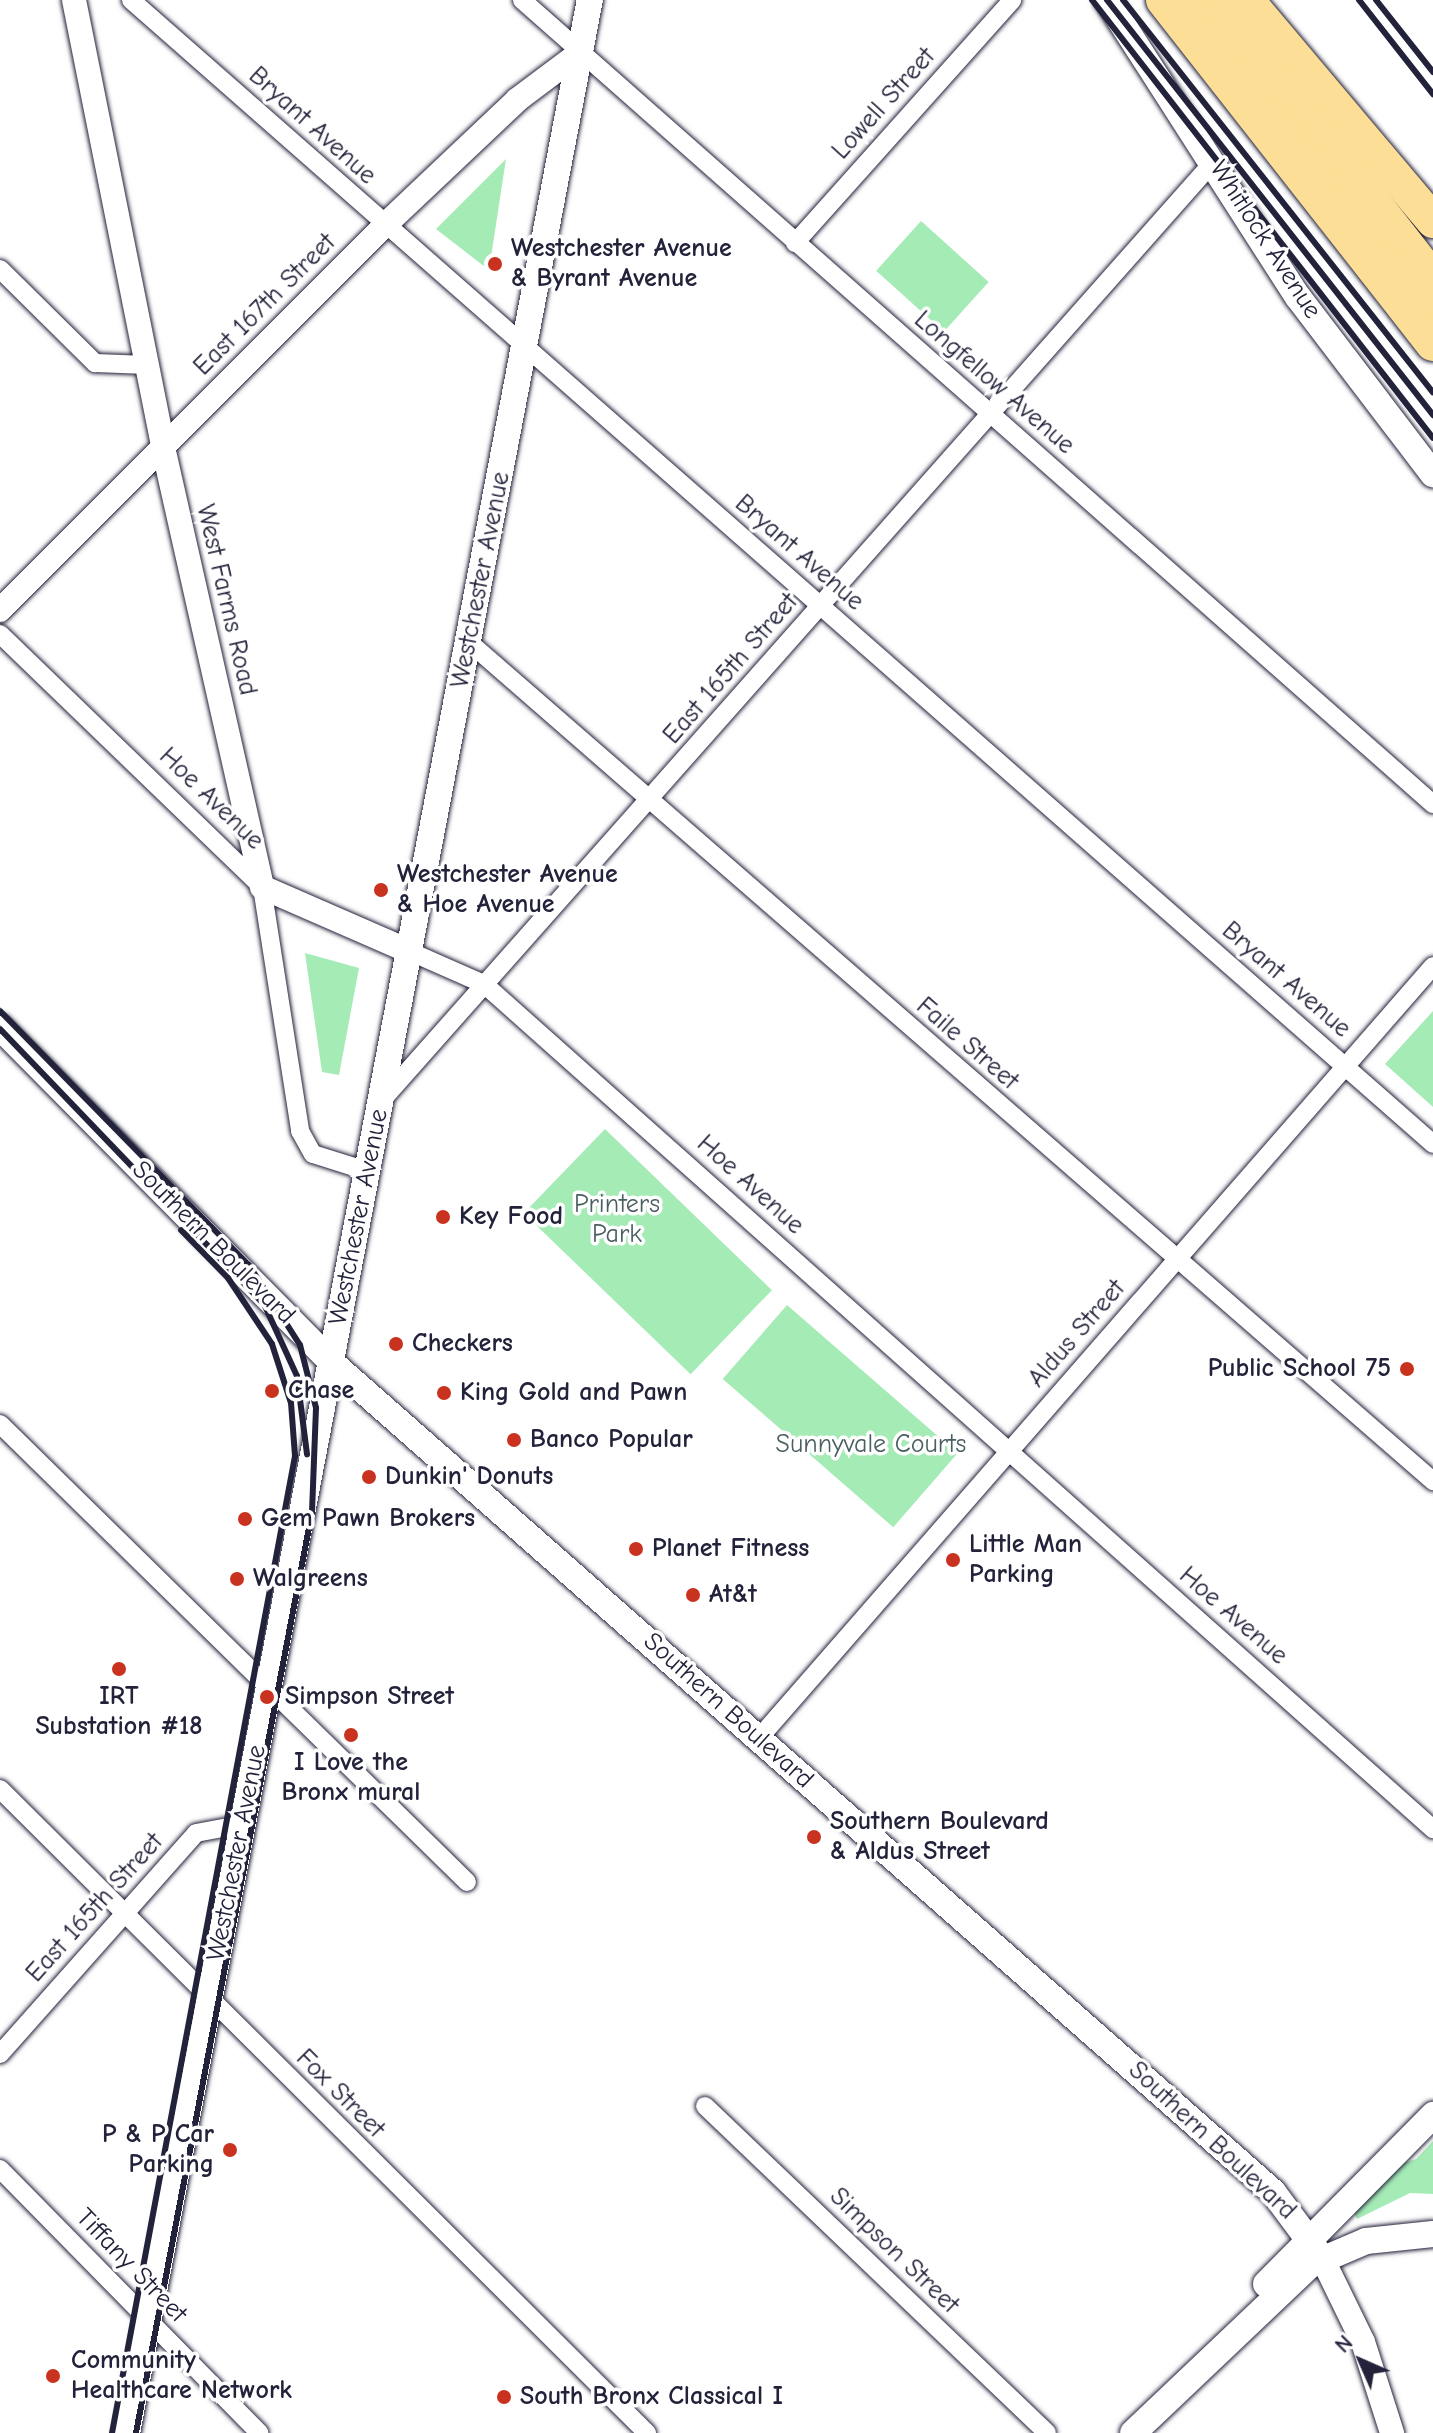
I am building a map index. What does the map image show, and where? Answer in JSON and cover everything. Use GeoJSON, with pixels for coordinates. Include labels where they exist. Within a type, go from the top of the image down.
{"type":"FeatureCollection","features":[{"type":"Feature","properties":{"kind":"highway"},"geometry":{"type":"LineString","coordinates":[[1163,0],[1433,344]]}},
{"type":"Feature","properties":{"kind":"highway"},"geometry":{"type":"LineString","coordinates":[[1247,0],[1433,221]]}},
{"type":"Feature","properties":{"kind":"highway"},"geometry":{"type":"LineString","coordinates":[[1263,0],[1357,128]]}},
{"type":"Feature","properties":{"kind":"main road","name":"Westchester Avenue"},"geometry":{"type":"LineString","coordinates":[[127,2433],[590,0]]}},
{"type":"Feature","properties":{"kind":"main road","name":"Whitlock Avenue"},"geometry":{"type":"LineString","coordinates":[[1107,0],[1214,161],[1298,297],[1433,474]]}},
{"type":"Feature","properties":{"kind":"main road"},"geometry":{"type":"LineString","coordinates":[[1191,0],[1433,310]]}},
{"type":"Feature","properties":{"kind":"main road"},"geometry":{"type":"LineString","coordinates":[[1219,0],[1433,275]]}},
{"type":"Feature","properties":{"kind":"main road","name":"Southern Boulevard"},"geometry":{"type":"LineString","coordinates":[[0,1027],[332,1363],[1273,2192],[1316,2247]]}},
{"type":"Feature","properties":{"kind":"main road"},"geometry":{"type":"LineString","coordinates":[[1133,2433],[1316,2247],[1433,2115]]}},
{"type":"Feature","properties":{"kind":"main road"},"geometry":{"type":"LineString","coordinates":[[1316,2247],[1433,2234]]}},
{"type":"Feature","properties":{"kind":"street","name":"West Farms Road"},"geometry":{"type":"LineString","coordinates":[[74,0],[163,447],[262,887],[300,1131],[313,1154],[367,1171]]}},
{"type":"Feature","properties":{"kind":"street","name":"Bryant Avenue"},"geometry":{"type":"LineString","coordinates":[[131,0],[1433,1144]]}},
{"type":"Feature","properties":{"kind":"street","name":"Longfellow Avenue"},"geometry":{"type":"LineString","coordinates":[[522,0],[1433,804]]}},
{"type":"Feature","properties":{"kind":"street","name":"Lowell Street"},"geometry":{"type":"LineString","coordinates":[[795,243],[1012,0]]}},
{"type":"Feature","properties":{"kind":"street","name":"East 167th Street"},"geometry":{"type":"LineString","coordinates":[[0,610],[385,225],[517,100],[581,52]]}},
{"type":"Feature","properties":{"kind":"street","name":"East 165th Street"},"geometry":{"type":"LineString","coordinates":[[381,1101],[1214,161]]}},
{"type":"Feature","properties":{"kind":"street"},"geometry":{"type":"LineString","coordinates":[[0,269],[95,363],[147,365]]}},
{"type":"Feature","properties":{"kind":"street","name":"Hoe Avenue"},"geometry":{"type":"LineString","coordinates":[[0,634],[262,887],[484,984],[1006,1455],[1433,1829]]}},
{"type":"Feature","properties":{"kind":"street","name":"Faile Street"},"geometry":{"type":"LineString","coordinates":[[470,643],[1175,1261],[1433,1481]]}},
{"type":"Feature","properties":{"kind":"street","name":"Aldus Street"},"geometry":{"type":"LineString","coordinates":[[760,1737],[1433,966]]}},
{"type":"Feature","properties":{"kind":"street"},"geometry":{"type":"LineString","coordinates":[[0,1424],[267,1691],[467,1882]]}},
{"type":"Feature","properties":{"kind":"street","name":"Fox Street"},"geometry":{"type":"LineString","coordinates":[[0,1789],[209,2002],[647,2433]]}},
{"type":"Feature","properties":{"kind":"street","name":"East 165th Street"},"geometry":{"type":"LineString","coordinates":[[0,2054],[196,1833],[244,1824]]}},
{"type":"Feature","properties":{"kind":"street","name":"Simpson Street"},"geometry":{"type":"LineString","coordinates":[[705,2106],[1047,2433]]}},
{"type":"Feature","properties":{"kind":"street","name":"Tiffany Street"},"geometry":{"type":"LineString","coordinates":[[0,2169],[259,2433]]}},
{"type":"Feature","properties":{"kind":"street","name":"Southern Boulevard"},"geometry":{"type":"LineString","coordinates":[[1316,2247],[1363,2342],[1392,2433]]}},
{"type":"Feature","properties":{"kind":"green space"},"geometry":{"type":"Polygon","coordinates":[[[506,159],[489,270],[436,229],[506,159]]]}},
{"type":"Feature","properties":{"kind":"green space"},"geometry":{"type":"Polygon","coordinates":[[[921,221],[989,282],[944,332],[876,271],[921,221]]]}},
{"type":"Feature","properties":{"kind":"green space"},"geometry":{"type":"Polygon","coordinates":[[[305,953],[359,968],[339,1075],[322,1072],[305,953]]]}},
{"type":"Feature","properties":{"kind":"green space"},"geometry":{"type":"Polygon","coordinates":[[[1433,1011],[1433,1107],[1385,1064],[1433,1011]]]}},
{"type":"Feature","properties":{"kind":"green space","name":"Printers Park"},"geometry":{"type":"Polygon","coordinates":[[[605,1129],[772,1290],[691,1374],[524,1213],[605,1129]]]}},
{"type":"Feature","properties":{"kind":"green space","name":"Sunnyvale Courts"},"geometry":{"type":"Polygon","coordinates":[[[787,1305],[958,1453],[893,1527],[723,1379],[787,1305]]]}},
{"type":"Feature","properties":{"kind":"green space"},"geometry":{"type":"Polygon","coordinates":[[[1433,2141],[1433,2194],[1410,2193],[1357,2219],[1352,2207],[1388,2168],[1416,2159],[1433,2141]]]}},
{"type":"Feature","properties":{"kind":"railway"},"geometry":{"type":"LineString","coordinates":[[1092,0],[1433,438]]}},
{"type":"Feature","properties":{"kind":"railway"},"geometry":{"type":"LineString","coordinates":[[1107,0],[1433,415]]}},
{"type":"Feature","properties":{"kind":"railway"},"geometry":{"type":"LineString","coordinates":[[1123,0],[1433,392]]}},
{"type":"Feature","properties":{"kind":"railway"},"geometry":{"type":"LineString","coordinates":[[1359,0],[1433,94]]}},
{"type":"Feature","properties":{"kind":"railway"},"geometry":{"type":"LineString","coordinates":[[1376,0],[1433,72]]}},
{"type":"Feature","properties":{"kind":"railway"},"geometry":{"type":"LineString","coordinates":[[0,1011],[249,1265],[300,1345],[316,1408],[312,1512],[136,2433]]}},
{"type":"Feature","properties":{"kind":"railway"},"geometry":{"type":"LineString","coordinates":[[0,1029],[264,1304],[297,1376],[307,1454]]}},
{"type":"Feature","properties":{"kind":"railway"},"geometry":{"type":"LineString","coordinates":[[112,2433],[295,1456],[291,1403],[272,1344],[228,1278],[181,1230]]}},
{"type":"Feature","properties":{"kind":"place","name":"Westchester Avenue & Byrant Avenue"},"geometry":{"type":"Point","coordinates":[495,264]}},
{"type":"Feature","properties":{"kind":"place","name":"Westchester Avenue & Hoe Avenue"},"geometry":{"type":"Point","coordinates":[381,890]}},
{"type":"Feature","properties":{"kind":"place","name":"Key Food"},"geometry":{"type":"Point","coordinates":[443,1217]}},
{"type":"Feature","properties":{"kind":"place","name":"Checkers"},"geometry":{"type":"Point","coordinates":[396,1344]}},
{"type":"Feature","properties":{"kind":"place","name":"Public School 75"},"geometry":{"type":"Point","coordinates":[1407,1369]}},
{"type":"Feature","properties":{"kind":"place","name":"Chase"},"geometry":{"type":"Point","coordinates":[272,1391]}},
{"type":"Feature","properties":{"kind":"place","name":"King Gold and Pawn"},"geometry":{"type":"Point","coordinates":[444,1393]}},
{"type":"Feature","properties":{"kind":"place","name":"Banco Popular"},"geometry":{"type":"Point","coordinates":[514,1440]}},
{"type":"Feature","properties":{"kind":"place","name":"Dunkin' Donuts"},"geometry":{"type":"Point","coordinates":[369,1477]}},
{"type":"Feature","properties":{"kind":"place","name":"Gem Pawn Brokers"},"geometry":{"type":"Point","coordinates":[245,1519]}},
{"type":"Feature","properties":{"kind":"place","name":"Planet Fitness"},"geometry":{"type":"Point","coordinates":[636,1549]}},
{"type":"Feature","properties":{"kind":"place","name":"Little Man Parking"},"geometry":{"type":"Point","coordinates":[953,1560]}},
{"type":"Feature","properties":{"kind":"place","name":"Walgreens"},"geometry":{"type":"Point","coordinates":[237,1579]}},
{"type":"Feature","properties":{"kind":"place","name":"At&t"},"geometry":{"type":"Point","coordinates":[693,1595]}},
{"type":"Feature","properties":{"kind":"place","name":"IRT Substation #18"},"geometry":{"type":"Point","coordinates":[119,1669]}},
{"type":"Feature","properties":{"kind":"place","name":"Simpson Street"},"geometry":{"type":"Point","coordinates":[267,1697]}},
{"type":"Feature","properties":{"kind":"place","name":"I Love the Bronx mural"},"geometry":{"type":"Point","coordinates":[351,1735]}},
{"type":"Feature","properties":{"kind":"place","name":"Southern Boulevard & Aldus Street"},"geometry":{"type":"Point","coordinates":[814,1837]}},
{"type":"Feature","properties":{"kind":"place","name":"P & P Car Parking"},"geometry":{"type":"Point","coordinates":[230,2150]}},
{"type":"Feature","properties":{"kind":"place","name":"Community Healthcare Network"},"geometry":{"type":"Point","coordinates":[53,2376]}},
{"type":"Feature","properties":{"kind":"place","name":"South Bronx Classical I"},"geometry":{"type":"Point","coordinates":[504,2397]}}]}
